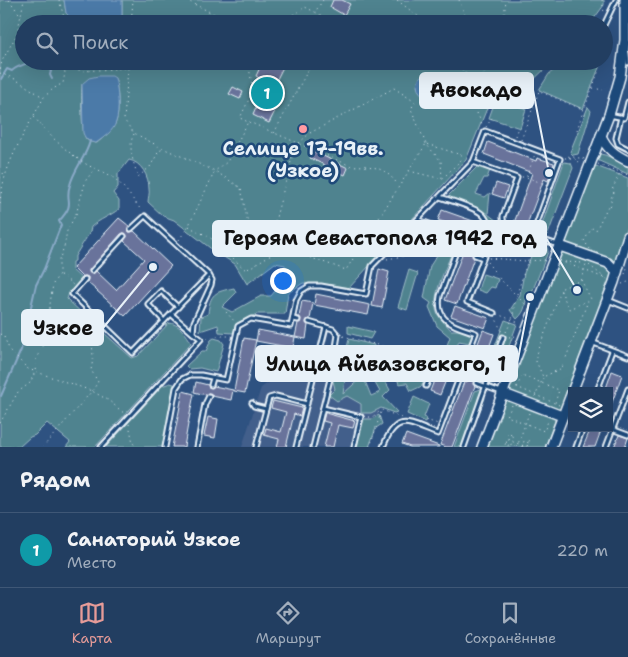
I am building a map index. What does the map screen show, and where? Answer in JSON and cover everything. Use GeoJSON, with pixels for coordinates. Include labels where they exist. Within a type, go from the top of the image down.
{"type":"FeatureCollection","features":[{"type":"Feature","properties":{"kind":"main road"},"geometry":{"type":"LineString","coordinates":[[482,447],[560,246],[587,160],[601,136],[609,115],[620,77],[625,40],[625,0]]}},
{"type":"Feature","properties":{"kind":"main road"},"geometry":{"type":"LineString","coordinates":[[601,136],[606,147],[615,155],[628,161]]}},
{"type":"Feature","properties":{"kind":"main road"},"geometry":{"type":"LineString","coordinates":[[551,447],[625,252],[628,236]]}},
{"type":"Feature","properties":{"kind":"main road"},"geometry":{"type":"LineString","coordinates":[[560,246],[588,260],[608,263],[617,272]]}},
{"type":"Feature","properties":{"kind":"main road"},"geometry":{"type":"LineString","coordinates":[[502,393],[562,416]]}},
{"type":"Feature","properties":{"kind":"lane"},"geometry":{"type":"LineString","coordinates":[[609,15],[616,0]]}},
{"type":"Feature","properties":{"kind":"lane"},"geometry":{"type":"LineString","coordinates":[[625,40],[628,64]]}},
{"type":"Feature","properties":{"kind":"lane"},"geometry":{"type":"LineString","coordinates":[[628,102],[616,138],[618,144],[628,148]]}},
{"type":"Feature","properties":{"kind":"lane"},"geometry":{"type":"LineString","coordinates":[[609,115],[624,118]]}},
{"type":"Feature","properties":{"kind":"lane"},"geometry":{"type":"LineString","coordinates":[[165,447],[176,388],[182,380],[190,375],[226,380],[238,326],[251,319],[291,326],[296,300],[301,291],[309,286],[321,286],[366,294],[372,266],[474,162],[485,131],[560,159],[533,238]]}},
{"type":"Feature","properties":{"kind":"lane"},"geometry":{"type":"LineString","coordinates":[[474,162],[517,178],[502,216],[502,222],[508,232],[560,246]]}},
{"type":"Feature","properties":{"kind":"lane"},"geometry":{"type":"LineString","coordinates":[[440,197],[482,213],[491,235],[467,302],[494,313]]}},
{"type":"Feature","properties":{"kind":"lane"},"geometry":{"type":"LineString","coordinates":[[131,229],[145,216],[209,275],[212,280],[194,322],[193,333]]}},
{"type":"Feature","properties":{"kind":"lane"},"geometry":{"type":"LineString","coordinates":[[384,447],[390,431],[399,424],[410,424],[438,434],[476,333],[452,325],[445,320],[440,313],[438,304],[462,235],[418,220]]}},
{"type":"Feature","properties":{"kind":"lane"},"geometry":{"type":"LineString","coordinates":[[92,271],[124,236]]}},
{"type":"Feature","properties":{"kind":"lane"},"geometry":{"type":"LineString","coordinates":[[458,248],[464,250]]}},
{"type":"Feature","properties":{"kind":"lane"},"geometry":{"type":"LineString","coordinates":[[475,255],[483,258]]}},
{"type":"Feature","properties":{"kind":"lane"},"geometry":{"type":"LineString","coordinates":[[85,279],[72,294],[133,353],[209,275]]}},
{"type":"Feature","properties":{"kind":"lane"},"geometry":{"type":"LineString","coordinates":[[164,321],[148,304],[161,291],[178,307]]}},
{"type":"Feature","properties":{"kind":"lane"},"geometry":{"type":"LineString","coordinates":[[607,300],[628,308]]}},
{"type":"Feature","properties":{"kind":"lane"},"geometry":{"type":"LineString","coordinates":[[101,447],[201,340],[171,314]]}},
{"type":"Feature","properties":{"kind":"lane"},"geometry":{"type":"LineString","coordinates":[[292,319],[298,320]]}},
{"type":"Feature","properties":{"kind":"lane"},"geometry":{"type":"LineString","coordinates":[[309,322],[333,329],[338,335],[332,371],[313,447]]}},
{"type":"Feature","properties":{"kind":"lane"},"geometry":{"type":"LineString","coordinates":[[296,447],[326,327]]}},
{"type":"Feature","properties":{"kind":"lane"},"geometry":{"type":"LineString","coordinates":[[464,447],[503,337]]}},
{"type":"Feature","properties":{"kind":"lane"},"geometry":{"type":"LineString","coordinates":[[590,342],[628,356]]}},
{"type":"Feature","properties":{"kind":"lane"},"geometry":{"type":"LineString","coordinates":[[598,387],[612,350]]}},
{"type":"Feature","properties":{"kind":"lane"},"geometry":{"type":"LineString","coordinates":[[426,386],[434,367],[465,379]]}},
{"type":"Feature","properties":{"kind":"lane"},"geometry":{"type":"LineString","coordinates":[[211,385],[213,378]]}},
{"type":"Feature","properties":{"kind":"lane"},"geometry":{"type":"LineString","coordinates":[[476,383],[502,393]]}},
{"type":"Feature","properties":{"kind":"lane"},"geometry":{"type":"LineString","coordinates":[[613,424],[628,389]]}},
{"type":"Feature","properties":{"kind":"lane"},"geometry":{"type":"LineString","coordinates":[[197,447],[205,404],[209,396]]}},
{"type":"Feature","properties":{"kind":"lane"},"geometry":{"type":"LineString","coordinates":[[256,447],[268,401],[272,396],[307,404]]}},
{"type":"Feature","properties":{"kind":"lane"},"geometry":{"type":"LineString","coordinates":[[252,403],[254,406],[266,409]]}},
{"type":"Feature","properties":{"kind":"lane"},"geometry":{"type":"LineString","coordinates":[[323,408],[361,417],[354,447]]}},
{"type":"Feature","properties":{"kind":"lane"},"geometry":{"type":"LineString","coordinates":[[613,430],[628,435]]}},
{"type":"Feature","properties":{"kind":"lane"},"geometry":{"type":"LineString","coordinates":[[576,447],[582,432]]}},
{"type":"Feature","properties":{"kind":"lane"},"geometry":{"type":"LineString","coordinates":[[606,447],[610,432]]}},
{"type":"Feature","properties":{"kind":"path"},"geometry":{"type":"LineString","coordinates":[[9,0],[20,15]]}},
{"type":"Feature","properties":{"kind":"path"},"geometry":{"type":"LineString","coordinates":[[21,15],[24,0]]}},
{"type":"Feature","properties":{"kind":"path"},"geometry":{"type":"LineString","coordinates":[[59,0],[63,15]]}},
{"type":"Feature","properties":{"kind":"path"},"geometry":{"type":"LineString","coordinates":[[132,15],[133,0]]}},
{"type":"Feature","properties":{"kind":"path"},"geometry":{"type":"LineString","coordinates":[[186,0],[216,15]]}},
{"type":"Feature","properties":{"kind":"path"},"geometry":{"type":"LineString","coordinates":[[315,12],[323,0]]}},
{"type":"Feature","properties":{"kind":"path"},"geometry":{"type":"LineString","coordinates":[[397,0],[416,15]]}},
{"type":"Feature","properties":{"kind":"path"},"geometry":{"type":"LineString","coordinates":[[459,0],[465,15]]}},
{"type":"Feature","properties":{"kind":"path"},"geometry":{"type":"LineString","coordinates":[[504,15],[506,0]]}},
{"type":"Feature","properties":{"kind":"path"},"geometry":{"type":"LineString","coordinates":[[293,15],[305,7],[320,15]]}},
{"type":"Feature","properties":{"kind":"path"},"geometry":{"type":"LineString","coordinates":[[0,69],[2,61],[15,38]]}},
{"type":"Feature","properties":{"kind":"path"},"geometry":{"type":"LineString","coordinates":[[0,203],[1,187],[7,169],[44,97],[52,89],[63,83],[64,70]]}},
{"type":"Feature","properties":{"kind":"path"},"geometry":{"type":"LineString","coordinates":[[79,70],[98,70]]}},
{"type":"Feature","properties":{"kind":"path"},"geometry":{"type":"LineString","coordinates":[[128,70],[124,120],[134,133],[164,149],[215,171],[241,188],[251,239],[255,242],[271,240],[294,252],[346,270],[426,144]]}},
{"type":"Feature","properties":{"kind":"path"},"geometry":{"type":"LineString","coordinates":[[250,70],[253,91],[240,118],[351,166],[368,165],[386,171],[399,186]]}},
{"type":"Feature","properties":{"kind":"path"},"geometry":{"type":"LineString","coordinates":[[274,133],[308,70]]}},
{"type":"Feature","properties":{"kind":"path"},"geometry":{"type":"LineString","coordinates":[[463,70],[479,91]]}},
{"type":"Feature","properties":{"kind":"path"},"geometry":{"type":"LineString","coordinates":[[485,70],[479,91],[477,113],[484,129],[492,118]]}},
{"type":"Feature","properties":{"kind":"path"},"geometry":{"type":"LineString","coordinates":[[577,130],[599,70]]}},
{"type":"Feature","properties":{"kind":"path"},"geometry":{"type":"LineString","coordinates":[[0,73],[15,79],[44,97]]}},
{"type":"Feature","properties":{"kind":"path"},"geometry":{"type":"LineString","coordinates":[[299,143],[310,133],[394,88],[415,102],[411,109],[426,144],[441,161],[442,179]]}},
{"type":"Feature","properties":{"kind":"path"},"geometry":{"type":"LineString","coordinates":[[592,88],[603,90]]}},
{"type":"Feature","properties":{"kind":"path"},"geometry":{"type":"LineString","coordinates":[[520,144],[539,91],[584,110]]}},
{"type":"Feature","properties":{"kind":"path"},"geometry":{"type":"LineString","coordinates":[[34,117],[52,138],[81,161],[110,176],[129,193],[145,216]]}},
{"type":"Feature","properties":{"kind":"path"},"geometry":{"type":"LineString","coordinates":[[176,244],[189,225],[215,171],[227,162],[248,122]]}},
{"type":"Feature","properties":{"kind":"path"},"geometry":{"type":"LineString","coordinates":[[513,142],[518,128]]}},
{"type":"Feature","properties":{"kind":"path"},"geometry":{"type":"LineString","coordinates":[[134,133],[131,139],[132,158],[138,177],[150,167],[159,151],[164,149]]}},
{"type":"Feature","properties":{"kind":"path"},"geometry":{"type":"LineString","coordinates":[[189,225],[196,232],[212,239],[246,270],[270,255],[271,240],[291,169],[295,142]]}},
{"type":"Feature","properties":{"kind":"path"},"geometry":{"type":"LineString","coordinates":[[426,144],[465,156],[442,179]]}},
{"type":"Feature","properties":{"kind":"path"},"geometry":{"type":"LineString","coordinates":[[158,146],[159,151]]}},
{"type":"Feature","properties":{"kind":"path"},"geometry":{"type":"LineString","coordinates":[[526,177],[536,150]]}},
{"type":"Feature","properties":{"kind":"path"},"geometry":{"type":"LineString","coordinates":[[570,158],[567,156],[587,160],[628,176]]}},
{"type":"Feature","properties":{"kind":"path"},"geometry":{"type":"LineString","coordinates":[[560,159],[574,158],[578,162],[587,160]]}},
{"type":"Feature","properties":{"kind":"path"},"geometry":{"type":"LineString","coordinates":[[0,178],[7,169]]}},
{"type":"Feature","properties":{"kind":"path"},"geometry":{"type":"LineString","coordinates":[[0,423],[18,392],[30,383],[35,372],[36,359],[51,328],[49,310],[53,284],[59,274],[59,260],[86,180],[95,169]]}},
{"type":"Feature","properties":{"kind":"path"},"geometry":{"type":"LineString","coordinates":[[409,171],[442,179]]}},
{"type":"Feature","properties":{"kind":"path"},"geometry":{"type":"LineString","coordinates":[[543,377],[562,368],[588,301],[591,299],[581,280],[591,251],[584,241],[592,228],[596,230],[608,206],[610,207],[612,202],[610,200],[614,192],[612,190],[620,172]]}},
{"type":"Feature","properties":{"kind":"path"},"geometry":{"type":"LineString","coordinates":[[517,178],[526,177],[550,186]]}},
{"type":"Feature","properties":{"kind":"path"},"geometry":{"type":"LineString","coordinates":[[503,337],[512,320],[516,297],[533,238]]}},
{"type":"Feature","properties":{"kind":"path"},"geometry":{"type":"LineString","coordinates":[[387,259],[441,247],[458,248]]}},
{"type":"Feature","properties":{"kind":"path"},"geometry":{"type":"LineString","coordinates":[[483,258],[526,262],[544,260]]}},
{"type":"Feature","properties":{"kind":"path"},"geometry":{"type":"LineString","coordinates":[[483,258],[500,280],[527,306]]}},
{"type":"Feature","properties":{"kind":"path"},"geometry":{"type":"LineString","coordinates":[[558,260],[562,262],[607,279],[588,260],[562,262]]}},
{"type":"Feature","properties":{"kind":"path"},"geometry":{"type":"LineString","coordinates":[[59,274],[76,288]]}},
{"type":"Feature","properties":{"kind":"path"},"geometry":{"type":"LineString","coordinates":[[516,447],[543,377],[535,359],[561,291],[560,289],[581,280]]}},
{"type":"Feature","properties":{"kind":"path"},"geometry":{"type":"LineString","coordinates":[[620,285],[628,282]]}},
{"type":"Feature","properties":{"kind":"path"},"geometry":{"type":"LineString","coordinates":[[561,291],[569,309],[588,301]]}},
{"type":"Feature","properties":{"kind":"path"},"geometry":{"type":"LineString","coordinates":[[226,312],[238,326]]}},
{"type":"Feature","properties":{"kind":"path"},"geometry":{"type":"LineString","coordinates":[[494,313],[520,323]]}},
{"type":"Feature","properties":{"kind":"path"},"geometry":{"type":"LineString","coordinates":[[494,313],[503,337]]}},
{"type":"Feature","properties":{"kind":"path"},"geometry":{"type":"LineString","coordinates":[[0,334],[4,337],[10,351],[19,362],[35,372],[71,383],[108,400],[128,417],[133,442],[136,447]]}},
{"type":"Feature","properties":{"kind":"path"},"geometry":{"type":"LineString","coordinates":[[42,447],[92,392],[98,382],[91,370],[93,359],[92,334]]}},
{"type":"Feature","properties":{"kind":"path"},"geometry":{"type":"LineString","coordinates":[[338,335],[382,346],[429,364]]}},
{"type":"Feature","properties":{"kind":"path"},"geometry":{"type":"LineString","coordinates":[[201,340],[215,336],[236,336]]}},
{"type":"Feature","properties":{"kind":"path"},"geometry":{"type":"LineString","coordinates":[[503,337],[516,336]]}},
{"type":"Feature","properties":{"kind":"path"},"geometry":{"type":"LineString","coordinates":[[517,387],[522,375],[559,390],[554,403]]}},
{"type":"Feature","properties":{"kind":"path"},"geometry":{"type":"LineString","coordinates":[[510,384],[560,405]]}},
{"type":"Feature","properties":{"kind":"path"},"geometry":{"type":"LineString","coordinates":[[514,398],[507,416],[544,431],[551,412]]}},
{"type":"Feature","properties":{"kind":"path"},"geometry":{"type":"LineString","coordinates":[[361,417],[372,417],[382,410],[399,417]]}},
{"type":"Feature","properties":{"kind":"path"},"geometry":{"type":"LineString","coordinates":[[370,447],[381,412]]}},
{"type":"Feature","properties":{"kind":"path"},"geometry":{"type":"LineString","coordinates":[[426,420],[441,426]]}},
{"type":"Feature","properties":{"kind":"path"},"geometry":{"type":"LineString","coordinates":[[508,445],[511,432]]}},
{"type":"Feature","properties":{"kind":"path"},"geometry":{"type":"LineString","coordinates":[[507,434],[514,437],[508,445]]}},
{"type":"Feature","properties":{"kind":"path"},"geometry":{"type":"LineString","coordinates":[[512,441],[527,447],[530,439]]}},
{"type":"Feature","properties":{"kind":"path"},"geometry":{"type":"LineString","coordinates":[[508,445],[512,441]]}},
{"type":"Feature","properties":{"kind":"path"},"geometry":{"type":"LineString","coordinates":[[523,446],[524,441],[530,443]]}},
{"type":"Feature","properties":{"kind":"shaded area"},"geometry":{"type":"Polygon","coordinates":[[[64,0],[122,0],[122,15],[68,15],[64,0]]]}},
{"type":"Feature","properties":{"kind":"shaded area"},"geometry":{"type":"Polygon","coordinates":[[[428,74],[436,77],[439,85],[436,93],[428,96],[420,93],[417,85],[420,77],[428,74]]]}},
{"type":"Feature","properties":{"kind":"shaded area"},"geometry":{"type":"Polygon","coordinates":[[[112,76],[115,78],[118,106],[115,126],[96,143],[88,140],[83,133],[82,84],[89,78],[112,76]]]}},
{"type":"Feature","properties":{"kind":"shaded area"},"geometry":{"type":"Polygon","coordinates":[[[295,364],[344,373],[381,407],[367,447],[242,447],[261,388],[295,364]]]}},
{"type":"Feature","properties":{"kind":"green space"},"geometry":{"type":"Polygon","coordinates":[[[0,0],[64,0],[68,15],[15,15],[15,70],[544,70],[522,91],[494,91],[466,160],[349,288],[303,283],[288,293],[285,314],[257,314],[237,323],[233,333],[219,332],[218,325],[200,331],[201,317],[208,314],[212,298],[218,292],[234,288],[236,293],[222,307],[232,312],[261,296],[271,296],[287,276],[285,265],[275,263],[247,284],[235,264],[214,251],[174,220],[163,216],[148,202],[149,184],[144,170],[129,160],[118,174],[118,187],[113,193],[119,201],[119,209],[91,227],[90,232],[75,256],[75,261],[72,262],[72,270],[82,279],[69,293],[67,299],[86,317],[74,329],[91,344],[103,332],[132,358],[138,356],[169,323],[176,325],[182,330],[188,336],[191,343],[95,447],[66,447],[70,442],[47,423],[19,447],[0,447],[0,0]],[[115,78],[82,84],[83,129],[86,139],[90,142],[97,143],[110,131],[116,122],[118,94],[115,78]]]}},
{"type":"Feature","properties":{"kind":"green space"},"geometry":{"type":"Polygon","coordinates":[[[122,0],[604,0],[604,5],[597,15],[122,15],[122,0]]]}},
{"type":"Feature","properties":{"kind":"green space"},"geometry":{"type":"Polygon","coordinates":[[[554,70],[598,70],[583,109],[539,90],[549,74],[554,70]]]}},
{"type":"Feature","properties":{"kind":"green space"},"geometry":{"type":"Polygon","coordinates":[[[496,98],[526,109],[520,128],[489,118],[496,98]]]}},
{"type":"Feature","properties":{"kind":"green space"},"geometry":{"type":"Polygon","coordinates":[[[588,107],[591,111],[578,154],[573,155],[570,152],[588,107]]]}},
{"type":"Feature","properties":{"kind":"green space"},"geometry":{"type":"Polygon","coordinates":[[[600,154],[628,165],[628,174],[597,160],[600,154]]]}},
{"type":"Feature","properties":{"kind":"green space"},"geometry":{"type":"Polygon","coordinates":[[[564,162],[571,163],[573,168],[548,234],[541,236],[540,230],[564,162]]]}},
{"type":"Feature","properties":{"kind":"green space"},"geometry":{"type":"Polygon","coordinates":[[[593,165],[628,178],[628,222],[617,261],[612,261],[567,244],[565,240],[593,165]]]}},
{"type":"Feature","properties":{"kind":"green space"},"geometry":{"type":"Polygon","coordinates":[[[478,166],[490,170],[476,194],[485,197],[490,193],[488,214],[497,221],[501,235],[492,237],[487,218],[480,209],[448,196],[478,166]]]}},
{"type":"Feature","properties":{"kind":"green space"},"geometry":{"type":"Polygon","coordinates":[[[538,240],[546,243],[548,252],[532,292],[529,292],[527,296],[523,312],[517,319],[510,310],[520,295],[524,273],[538,240]]]}},
{"type":"Feature","properties":{"kind":"green space"},"geometry":{"type":"Polygon","coordinates":[[[441,249],[453,250],[437,292],[436,308],[438,315],[451,330],[463,330],[472,336],[469,343],[459,341],[452,360],[443,356],[450,337],[437,326],[429,307],[431,303],[424,298],[430,266],[441,249]]]}},
{"type":"Feature","properties":{"kind":"green space"},"geometry":{"type":"Polygon","coordinates":[[[561,251],[608,266],[613,271],[560,409],[556,411],[509,392],[509,386],[561,251]]]}},
{"type":"Feature","properties":{"kind":"green space"},"geometry":{"type":"Polygon","coordinates":[[[409,270],[418,273],[407,310],[398,307],[409,270]]]}},
{"type":"Feature","properties":{"kind":"green space"},"geometry":{"type":"Polygon","coordinates":[[[483,274],[498,279],[495,288],[491,287],[486,293],[478,290],[483,274]]]}},
{"type":"Feature","properties":{"kind":"green space"},"geometry":{"type":"Polygon","coordinates":[[[505,320],[517,324],[496,382],[491,384],[483,377],[505,320]]]}},
{"type":"Feature","properties":{"kind":"green space"},"geometry":{"type":"Polygon","coordinates":[[[348,326],[374,332],[370,339],[348,333],[348,326]]]}},
{"type":"Feature","properties":{"kind":"green space"},"geometry":{"type":"Polygon","coordinates":[[[214,338],[221,340],[224,344],[216,372],[200,368],[189,369],[186,366],[202,351],[206,351],[211,340],[214,338]]]}},
{"type":"Feature","properties":{"kind":"green space"},"geometry":{"type":"Polygon","coordinates":[[[349,339],[374,345],[371,358],[346,352],[349,339]]]}},
{"type":"Feature","properties":{"kind":"green space"},"geometry":{"type":"Polygon","coordinates":[[[407,360],[424,367],[426,374],[422,386],[411,391],[407,383],[399,384],[396,375],[401,361],[407,360]]]}},
{"type":"Feature","properties":{"kind":"green space"},"geometry":{"type":"Polygon","coordinates":[[[335,364],[343,366],[345,380],[343,394],[363,376],[371,396],[380,392],[375,383],[382,376],[390,390],[383,397],[397,412],[394,413],[381,408],[371,413],[361,413],[361,404],[347,396],[337,401],[329,395],[335,389],[332,377],[335,364]]]}},
{"type":"Feature","properties":{"kind":"green space"},"geometry":{"type":"Polygon","coordinates":[[[170,383],[174,384],[163,447],[106,447],[162,386],[170,383]]]}},
{"type":"Feature","properties":{"kind":"green space"},"geometry":{"type":"Polygon","coordinates":[[[481,389],[485,398],[465,447],[454,447],[475,391],[481,389]]]}},
{"type":"Feature","properties":{"kind":"green space"},"geometry":{"type":"Polygon","coordinates":[[[414,397],[429,404],[424,417],[426,418],[425,422],[407,414],[414,397]]]}},
{"type":"Feature","properties":{"kind":"green space"},"geometry":{"type":"Polygon","coordinates":[[[509,399],[553,417],[555,421],[545,447],[486,447],[503,402],[509,399]]]}},
{"type":"Feature","properties":{"kind":"green space"},"geometry":{"type":"Polygon","coordinates":[[[379,415],[382,424],[376,428],[369,447],[356,447],[364,419],[372,419],[379,415]]]}},
{"type":"Feature","properties":{"kind":"building"},"geometry":{"type":"Polygon","coordinates":[[[333,0],[342,0],[350,4],[344,15],[330,7],[333,0]]]}},
{"type":"Feature","properties":{"kind":"building"},"geometry":{"type":"Polygon","coordinates":[[[259,70],[282,70],[268,101],[278,105],[269,123],[253,115],[267,82],[256,76],[259,70]]]}},
{"type":"Feature","properties":{"kind":"building"},"geometry":{"type":"Polygon","coordinates":[[[233,87],[243,92],[240,99],[229,94],[233,87]]]}},
{"type":"Feature","properties":{"kind":"building"},"geometry":{"type":"Polygon","coordinates":[[[488,142],[536,161],[537,158],[554,163],[548,181],[544,179],[526,227],[514,223],[532,173],[484,154],[488,142]]]}},
{"type":"Feature","properties":{"kind":"building"},"geometry":{"type":"Polygon","coordinates":[[[313,151],[348,168],[345,175],[310,158],[313,151]]]}},
{"type":"Feature","properties":{"kind":"building"},"geometry":{"type":"Polygon","coordinates":[[[496,183],[508,187],[504,198],[492,194],[496,183]]]}},
{"type":"Feature","properties":{"kind":"building"},"geometry":{"type":"Polygon","coordinates":[[[442,210],[476,222],[472,232],[438,220],[442,210]]]}},
{"type":"Feature","properties":{"kind":"building"},"geometry":{"type":"Polygon","coordinates":[[[119,218],[129,226],[129,232],[134,231],[171,266],[125,316],[87,282],[88,277],[82,277],[73,268],[119,218]],[[124,233],[121,234],[89,271],[92,274],[96,271],[116,290],[144,259],[124,241],[127,236],[124,233]]]}},
{"type":"Feature","properties":{"kind":"building"},"geometry":{"type":"Polygon","coordinates":[[[470,233],[482,238],[476,252],[472,253],[474,258],[457,304],[445,300],[470,233]]]}},
{"type":"Feature","properties":{"kind":"building"},"geometry":{"type":"Polygon","coordinates":[[[379,269],[389,272],[382,308],[372,306],[379,269]]]}},
{"type":"Feature","properties":{"kind":"building"},"geometry":{"type":"Polygon","coordinates":[[[316,294],[370,305],[368,315],[314,305],[316,294]]]}},
{"type":"Feature","properties":{"kind":"building"},"geometry":{"type":"Polygon","coordinates":[[[302,301],[313,303],[310,319],[306,322],[308,325],[306,339],[295,337],[298,323],[301,320],[299,317],[302,301]]]}},
{"type":"Feature","properties":{"kind":"building"},"geometry":{"type":"Polygon","coordinates":[[[455,306],[489,318],[485,328],[451,316],[455,306]]]}},
{"type":"Feature","properties":{"kind":"building"},"geometry":{"type":"Polygon","coordinates":[[[258,330],[295,337],[293,348],[256,341],[258,330]]]}},
{"type":"Feature","properties":{"kind":"building"},"geometry":{"type":"Polygon","coordinates":[[[483,330],[494,334],[477,380],[473,381],[475,386],[452,447],[440,445],[464,382],[468,380],[466,376],[483,330]]]}},
{"type":"Feature","properties":{"kind":"building"},"geometry":{"type":"Polygon","coordinates":[[[244,338],[256,340],[245,393],[234,391],[244,338]]]}},
{"type":"Feature","properties":{"kind":"building"},"geometry":{"type":"Polygon","coordinates":[[[612,371],[622,375],[613,400],[613,387],[606,387],[612,371]]]}},
{"type":"Feature","properties":{"kind":"building"},"geometry":{"type":"Polygon","coordinates":[[[436,376],[446,380],[440,395],[430,391],[436,376]]]}},
{"type":"Feature","properties":{"kind":"building"},"geometry":{"type":"Polygon","coordinates":[[[196,382],[208,385],[211,388],[214,386],[233,390],[231,400],[212,396],[209,393],[206,395],[194,392],[196,382]]]}},
{"type":"Feature","properties":{"kind":"building"},"geometry":{"type":"Polygon","coordinates":[[[183,391],[194,394],[184,447],[172,447],[183,391]]]}},
{"type":"Feature","properties":{"kind":"building"},"geometry":{"type":"Polygon","coordinates":[[[273,401],[302,408],[300,416],[294,414],[286,447],[277,447],[279,439],[264,435],[266,428],[281,432],[286,412],[271,408],[273,401]]]}},
{"type":"Feature","properties":{"kind":"building"},"geometry":{"type":"Polygon","coordinates":[[[325,413],[355,421],[353,428],[338,425],[333,447],[324,447],[330,423],[323,421],[325,413]]]}},
{"type":"Feature","properties":{"kind":"building"},"geometry":{"type":"Polygon","coordinates":[[[208,417],[218,419],[215,438],[204,436],[208,417]]]}},
{"type":"Feature","properties":{"kind":"building"},"geometry":{"type":"Polygon","coordinates":[[[589,432],[601,432],[595,447],[583,447],[589,432]]]}},
{"type":"Feature","properties":{"kind":"building"},"geometry":{"type":"Polygon","coordinates":[[[406,434],[439,447],[410,447],[402,444],[406,434]]]}},
{"type":"Feature","properties":{"kind":"building"},"geometry":{"type":"Polygon","coordinates":[[[619,435],[628,438],[625,447],[614,447],[619,435]]]}},
{"type":"Feature","properties":{"kind":"waterway"},"geometry":{"type":"LineString","coordinates":[[1,79],[7,69],[12,71],[15,69]]}},
{"type":"Feature","properties":{"kind":"waterway"},"geometry":{"type":"LineString","coordinates":[[51,70],[50,75],[52,79]]}},
{"type":"Feature","properties":{"kind":"waterway"},"geometry":{"type":"LineString","coordinates":[[1,396],[21,350],[36,285],[61,225],[59,221],[69,206],[69,191],[72,179],[90,141]]}},
{"type":"Feature","properties":{"kind":"place","name":"Санаторий Узкое"},"geometry":{"type":"Point","coordinates":[267,93]}},
{"type":"Feature","properties":{"kind":"place","name":"Селище 17-19вв. (Узкое)"},"geometry":{"type":"Point","coordinates":[303,129]}},
{"type":"Feature","properties":{"kind":"place","name":"Авокадо"},"geometry":{"type":"Point","coordinates":[549,173]}},
{"type":"Feature","properties":{"kind":"place","name":"Узкое"},"geometry":{"type":"Point","coordinates":[153,267]}},
{"type":"Feature","properties":{"kind":"place","name":"Героям Севастополя 1942 год"},"geometry":{"type":"Point","coordinates":[577,290]}},
{"type":"Feature","properties":{"kind":"place","name":"Улица Айвазовского, 1"},"geometry":{"type":"Point","coordinates":[530,297]}}]}
